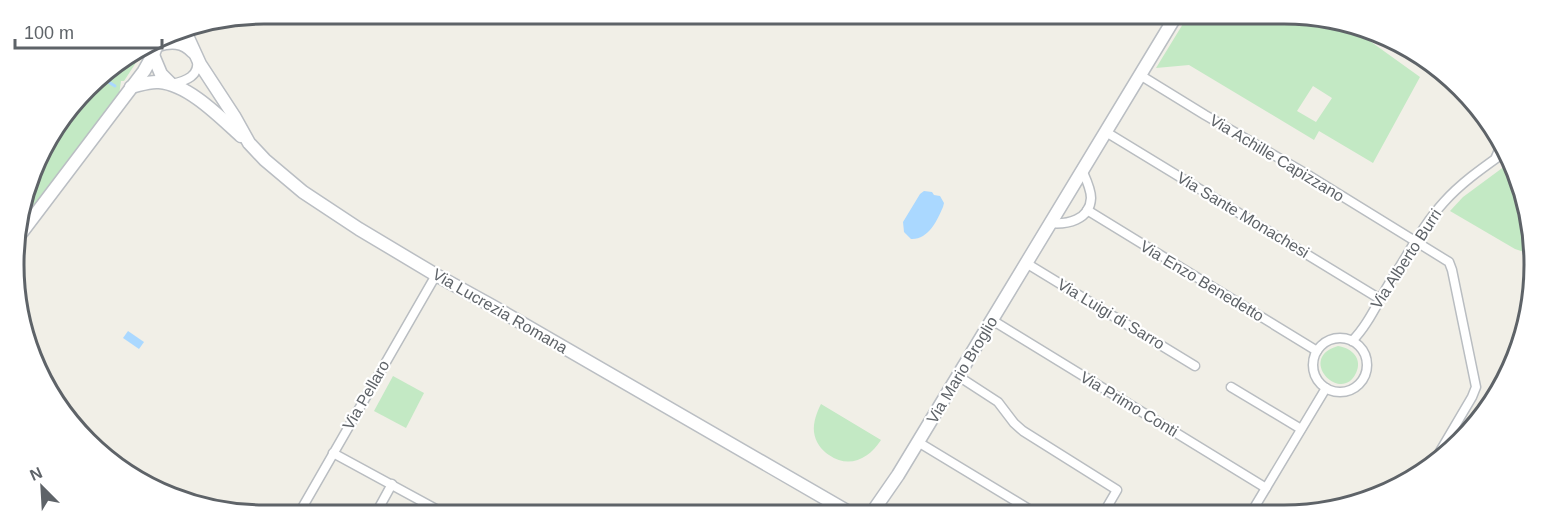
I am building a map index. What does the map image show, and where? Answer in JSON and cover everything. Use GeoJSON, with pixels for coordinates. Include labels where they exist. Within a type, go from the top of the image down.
{"type":"FeatureCollection","features":[{"type":"Feature","properties":{"kind":"street","name":"Via Mario Broglio"},"geometry":{"type":"LineString","coordinates":[[877,505],[894,482],[1171,24]]}},
{"type":"Feature","properties":{"kind":"street","name":"Via Lucrezia Romana"},"geometry":{"type":"LineString","coordinates":[[188,37],[196,55],[249,143],[265,160],[303,192],[436,275],[836,505]]}},
{"type":"Feature","properties":{"kind":"street"},"geometry":{"type":"LineString","coordinates":[[171,42],[180,43],[190,48],[196,55],[198,66],[188,79],[171,85]]}},
{"type":"Feature","properties":{"kind":"street"},"geometry":{"type":"LineString","coordinates":[[157,49],[161,74],[171,85]]}},
{"type":"Feature","properties":{"kind":"street"},"geometry":{"type":"LineString","coordinates":[[28,224],[144,71],[155,51]]}},
{"type":"Feature","properties":{"kind":"street","name":"Via Achille Capizzano"},"geometry":{"type":"LineString","coordinates":[[1140,75],[1449,262],[1452,267],[1476,383],[1474,394],[1446,442]]}},
{"type":"Feature","properties":{"kind":"street"},"geometry":{"type":"LineString","coordinates":[[131,87],[153,82],[184,90],[213,111],[249,143]]}},
{"type":"Feature","properties":{"kind":"street","name":"Via Sante Monachesi"},"geometry":{"type":"LineString","coordinates":[[1106,132],[1380,299]]}},
{"type":"Feature","properties":{"kind":"street"},"geometry":{"type":"LineString","coordinates":[[1494,160],[1497,154]]}},
{"type":"Feature","properties":{"kind":"street","name":"Via Alberto Burri"},"geometry":{"type":"LineString","coordinates":[[1352,341],[1360,332],[1436,211],[1474,174],[1498,157]]}},
{"type":"Feature","properties":{"kind":"street"},"geometry":{"type":"LineString","coordinates":[[1049,224],[1070,223],[1079,219],[1087,210],[1091,196],[1082,170]]}},
{"type":"Feature","properties":{"kind":"street","name":"Via Enzo Benedetto"},"geometry":{"type":"LineString","coordinates":[[1087,210],[1317,351]]}},
{"type":"Feature","properties":{"kind":"street","name":"Via Luigi di Sarro"},"geometry":{"type":"LineString","coordinates":[[1026,263],[1195,366]]}},
{"type":"Feature","properties":{"kind":"street","name":"Via Pellaro"},"geometry":{"type":"LineString","coordinates":[[304,505],[436,275]]}},
{"type":"Feature","properties":{"kind":"street","name":"Via Primo Conti"},"geometry":{"type":"LineString","coordinates":[[992,320],[1266,488]]}},
{"type":"Feature","properties":{"kind":"street"},"geometry":{"type":"LineString","coordinates":[[1344,338],[1352,341],[1364,354],[1366,362],[1364,375],[1356,386],[1348,390],[1335,391],[1326,387],[1314,371],[1313,363],[1317,351],[1323,344],[1335,339],[1344,338]]}},
{"type":"Feature","properties":{"kind":"street"},"geometry":{"type":"LineString","coordinates":[[958,376],[998,402],[1023,431],[1118,490],[1109,505]]}},
{"type":"Feature","properties":{"kind":"street"},"geometry":{"type":"LineString","coordinates":[[1231,387],[1301,429]]}},
{"type":"Feature","properties":{"kind":"street"},"geometry":{"type":"LineString","coordinates":[[1256,505],[1326,387]]}},
{"type":"Feature","properties":{"kind":"street"},"geometry":{"type":"LineString","coordinates":[[918,442],[1022,505]]}},
{"type":"Feature","properties":{"kind":"street"},"geometry":{"type":"LineString","coordinates":[[333,453],[429,505]]}},
{"type":"Feature","properties":{"kind":"street"},"geometry":{"type":"LineString","coordinates":[[380,505],[392,484]]}},
{"type":"Feature","properties":{"kind":"green space"},"geometry":{"type":"Polygon","coordinates":[[[1183,24],[1284,24],[1315,26],[1367,39],[1420,77],[1373,163],[1319,131],[1314,140],[1189,65],[1156,68],[1183,24]],[[1313,86],[1297,111],[1316,122],[1332,98],[1313,86]]]}},
{"type":"Feature","properties":{"kind":"green space"},"geometry":{"type":"Polygon","coordinates":[[[137,61],[124,81],[121,81],[119,95],[30,214],[42,172],[56,144],[74,118],[94,94],[137,61]]]}},
{"type":"Feature","properties":{"kind":"green space"},"geometry":{"type":"Polygon","coordinates":[[[1504,167],[1516,202],[1523,252],[1450,211],[1463,197],[1504,167]]]}},
{"type":"Feature","properties":{"kind":"green space"},"geometry":{"type":"Polygon","coordinates":[[[1338,346],[1352,352],[1358,363],[1356,373],[1349,382],[1341,384],[1333,382],[1321,368],[1321,360],[1326,352],[1338,346]]]}},
{"type":"Feature","properties":{"kind":"green space"},"geometry":{"type":"Polygon","coordinates":[[[393,376],[424,393],[406,428],[374,411],[393,376]]]}},
{"type":"Feature","properties":{"kind":"green space"},"geometry":{"type":"Polygon","coordinates":[[[821,404],[881,440],[871,452],[858,460],[844,461],[829,455],[819,445],[814,432],[821,404]]]}},
{"type":"Feature","properties":{"kind":"water"},"geometry":{"type":"Polygon","coordinates":[[[924,191],[940,196],[944,203],[943,207],[935,224],[927,233],[911,239],[904,232],[903,222],[924,191]]]}},
{"type":"Feature","properties":{"kind":"water"},"geometry":{"type":"Polygon","coordinates":[[[128,331],[144,342],[139,349],[123,338],[128,331]]]}},
{"type":"Feature","properties":{"kind":"waterway"},"geometry":{"type":"LineString","coordinates":[[108,82],[115,86]]}}]}
